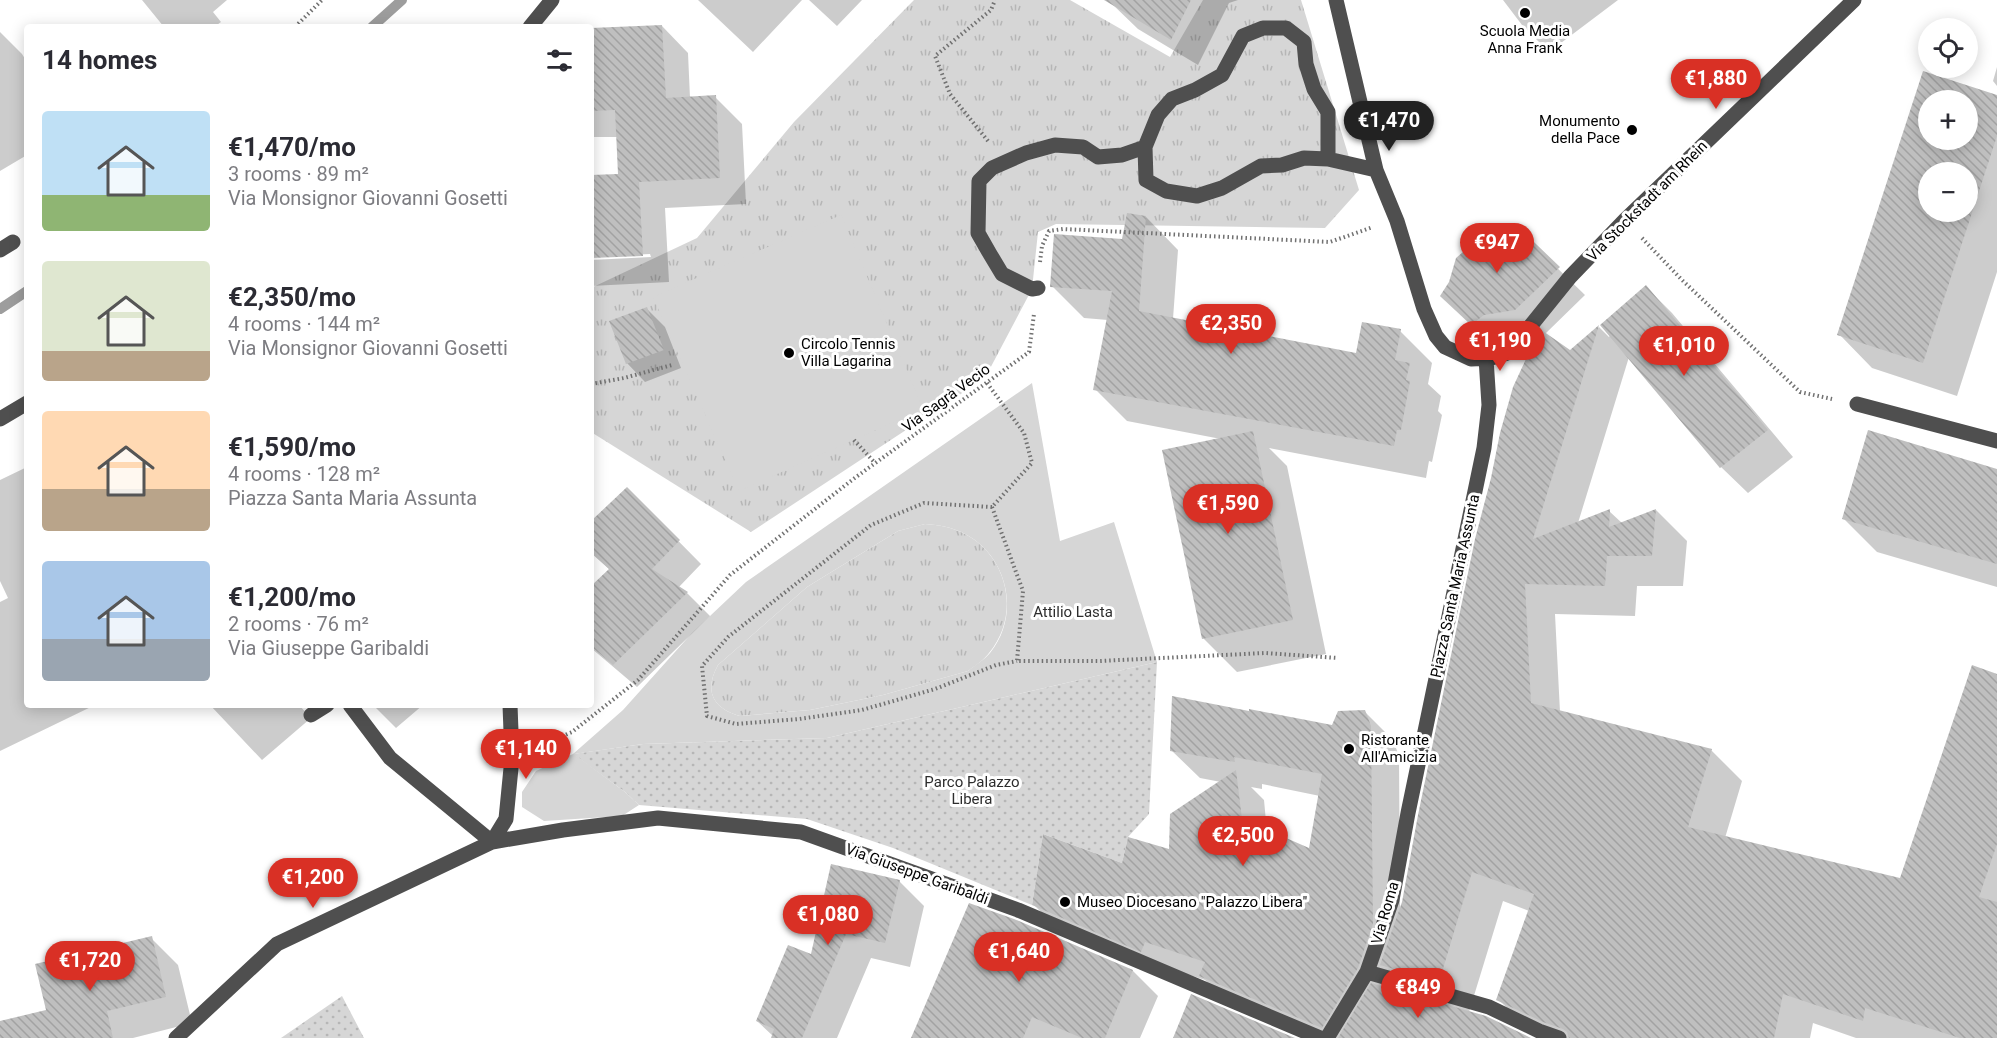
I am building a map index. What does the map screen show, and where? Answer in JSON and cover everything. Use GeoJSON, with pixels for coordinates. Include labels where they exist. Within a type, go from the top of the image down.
{"type":"FeatureCollection","features":[{"type":"Feature","properties":{"kind":"street"},"geometry":{"type":"LineString","coordinates":[[532,24],[552,0]]}},
{"type":"Feature","properties":{"kind":"street"},"geometry":{"type":"LineString","coordinates":[[1336,0],[1376,170],[1397,221],[1424,309],[1436,336],[1445,347],[1471,359],[1486,358]]}},
{"type":"Feature","properties":{"kind":"street","name":"Via Stockstadt am Rhein"},"geometry":{"type":"LineString","coordinates":[[1486,358],[1507,353],[1570,277],[1625,220],[1854,0]]}},
{"type":"Feature","properties":{"kind":"street"},"geometry":{"type":"LineString","coordinates":[[1328,159],[1328,112],[1314,88],[1306,64],[1304,42],[1286,28],[1263,28],[1243,36],[1222,75],[1195,90],[1172,99],[1158,115],[1145,147],[1146,180],[1166,191],[1197,196],[1222,188],[1261,166],[1282,165],[1304,158],[1328,159],[1376,170]]}},
{"type":"Feature","properties":{"kind":"street"},"geometry":{"type":"LineString","coordinates":[[1038,288],[1032,289],[1002,274],[978,232],[979,182],[992,168],[1026,153],[1055,145],[1083,147],[1098,157],[1122,155],[1145,147]]}},
{"type":"Feature","properties":{"kind":"street","name":"Piazza Santa Maria Assunta"},"geometry":{"type":"LineString","coordinates":[[1408,813],[1484,448],[1489,405],[1486,358]]}},
{"type":"Feature","properties":{"kind":"street"},"geometry":{"type":"LineString","coordinates":[[1857,404],[1997,441]]}},
{"type":"Feature","properties":{"kind":"street"},"geometry":{"type":"LineString","coordinates":[[0,419],[24,405]]}},
{"type":"Feature","properties":{"kind":"street"},"geometry":{"type":"LineString","coordinates":[[311,715],[322,708]]}},
{"type":"Feature","properties":{"kind":"street"},"geometry":{"type":"LineString","coordinates":[[352,708],[390,758],[492,842],[506,819],[512,758],[510,708]]}},
{"type":"Feature","properties":{"kind":"street","name":"Via Roma"},"geometry":{"type":"LineString","coordinates":[[1327,1038],[1367,972],[1392,900],[1408,813]]}},
{"type":"Feature","properties":{"kind":"street","name":"Via Giuseppe Garibaldi"},"geometry":{"type":"LineString","coordinates":[[176,1038],[277,944],[492,842],[658,818],[801,832],[1018,910],[1320,1038]]}},
{"type":"Feature","properties":{"kind":"street"},"geometry":{"type":"LineString","coordinates":[[1367,972],[1489,1007],[1559,1038]]}},
{"type":"Feature","properties":{"kind":"path"},"geometry":{"type":"LineString","coordinates":[[298,24],[322,0]]}},
{"type":"Feature","properties":{"kind":"path"},"geometry":{"type":"LineString","coordinates":[[995,0],[991,10],[935,56],[950,94],[1006,163]]}},
{"type":"Feature","properties":{"kind":"path"},"geometry":{"type":"LineString","coordinates":[[1625,220],[1682,280],[1800,392],[1857,404]]}},
{"type":"Feature","properties":{"kind":"path","name":"Via Sagrà Vecio"},"geometry":{"type":"LineString","coordinates":[[512,758],[572,732],[638,680],[730,575],[875,463],[1029,352],[1042,246],[1049,231],[1063,229],[1330,242],[1374,226],[1397,221]]}},
{"type":"Feature","properties":{"kind":"path"},"geometry":{"type":"LineString","coordinates":[[594,383],[672,365]]}},
{"type":"Feature","properties":{"kind":"path"},"geometry":{"type":"LineString","coordinates":[[987,383],[1024,433],[1032,463],[992,507]]}},
{"type":"Feature","properties":{"kind":"path"},"geometry":{"type":"LineString","coordinates":[[854,440],[875,463]]}},
{"type":"Feature","properties":{"kind":"path"},"geometry":{"type":"LineString","coordinates":[[992,507],[924,502],[871,525],[728,637],[702,666],[707,716],[736,724],[799,719],[862,710],[934,689],[996,665],[1017,661],[1123,660],[1265,653],[1338,658]]}},
{"type":"Feature","properties":{"kind":"path"},"geometry":{"type":"LineString","coordinates":[[992,507],[1023,591],[1017,661]]}},
{"type":"Feature","properties":{"kind":"green space"},"geometry":{"type":"Polygon","coordinates":[[[914,0],[1070,0],[1170,57],[1203,0],[1301,0],[1359,190],[1325,228],[1056,224],[1038,232],[1032,289],[985,378],[751,532],[594,434],[594,287],[697,238],[794,122],[914,0]]]}},
{"type":"Feature","properties":{"kind":"green space","name":"Circolo Tennis Villa Lagarina"},"geometry":{"type":"Polygon","coordinates":[[[841,215],[923,409],[739,491],[653,297],[841,215]]]}},
{"type":"Feature","properties":{"kind":"green space","name":"Attilio Lasta"},"geometry":{"type":"Polygon","coordinates":[[[1032,383],[1060,541],[1114,522],[1157,662],[827,738],[643,744],[574,754],[639,805],[622,816],[544,821],[522,807],[522,792],[536,771],[573,754],[623,710],[692,633],[746,582],[1032,383]],[[925,524],[898,531],[807,587],[718,665],[711,690],[717,703],[730,713],[740,716],[810,710],[883,695],[968,671],[985,658],[1000,638],[1005,621],[1007,604],[1000,571],[980,544],[965,534],[950,528],[925,524]]]}},
{"type":"Feature","properties":{"kind":"green space"},"geometry":{"type":"Polygon","coordinates":[[[925,524],[945,527],[965,534],[980,544],[1000,571],[1007,604],[1005,621],[999,638],[982,660],[968,671],[883,695],[810,710],[740,716],[730,713],[717,703],[711,690],[718,665],[807,587],[898,531],[925,524]]]}},
{"type":"Feature","properties":{"kind":"green space","name":"Parco Palazzo Libera"},"geometry":{"type":"Polygon","coordinates":[[[1157,662],[1149,814],[1128,837],[1122,863],[1043,834],[1032,905],[893,848],[807,819],[639,805],[573,754],[643,744],[827,738],[1157,662]]]}},
{"type":"Feature","properties":{"kind":"green space"},"geometry":{"type":"Polygon","coordinates":[[[342,996],[364,1038],[281,1038],[342,996]]]}},
{"type":"Feature","properties":{"kind":"building"},"geometry":{"type":"Polygon","coordinates":[[[1104,0],[1191,0],[1171,40],[1104,0]]]}},
{"type":"Feature","properties":{"kind":"building"},"geometry":{"type":"Polygon","coordinates":[[[662,25],[666,98],[716,95],[720,178],[639,182],[643,256],[594,258],[594,175],[618,174],[615,110],[594,111],[594,28],[662,25]]]}},
{"type":"Feature","properties":{"kind":"building"},"geometry":{"type":"Polygon","coordinates":[[[1921,78],[1945,78],[1997,95],[1997,136],[1978,194],[1978,162],[1918,162],[1918,222],[1969,222],[1923,363],[1837,335],[1921,78]]]}},
{"type":"Feature","properties":{"kind":"building"},"geometry":{"type":"Polygon","coordinates":[[[1127,213],[1146,216],[1139,311],[1356,353],[1362,322],[1401,329],[1395,360],[1410,363],[1406,380],[1410,381],[1401,430],[1397,430],[1394,446],[1093,390],[1112,291],[1050,287],[1054,234],[1122,239],[1127,213]]]}},
{"type":"Feature","properties":{"kind":"building"},"geometry":{"type":"Polygon","coordinates":[[[1515,224],[1560,267],[1515,310],[1484,315],[1471,325],[1440,296],[1449,282],[1456,258],[1493,226],[1515,224]]]}},
{"type":"Feature","properties":{"kind":"building"},"geometry":{"type":"Polygon","coordinates":[[[1646,285],[1768,430],[1720,468],[1600,325],[1646,285]]]}},
{"type":"Feature","properties":{"kind":"building"},"geometry":{"type":"Polygon","coordinates":[[[647,307],[664,350],[626,364],[609,321],[647,307]]]}},
{"type":"Feature","properties":{"kind":"building"},"geometry":{"type":"Polygon","coordinates":[[[1599,325],[1533,539],[1610,509],[1609,527],[1656,509],[1652,556],[1607,556],[1605,586],[1525,584],[1531,703],[1712,749],[1688,827],[1900,878],[1972,665],[1997,674],[1997,844],[1979,897],[1997,902],[1997,1038],[1960,1038],[1865,1008],[1863,1021],[1783,994],[1774,1038],[1569,1038],[1563,1029],[1496,1000],[1534,894],[1472,872],[1439,982],[1380,965],[1402,902],[1475,539],[1513,387],[1540,329],[1570,350],[1599,325]]]}},
{"type":"Feature","properties":{"kind":"building"},"geometry":{"type":"Polygon","coordinates":[[[1868,430],[1997,469],[1997,564],[1842,519],[1868,430]]]}},
{"type":"Feature","properties":{"kind":"building"},"geometry":{"type":"Polygon","coordinates":[[[1253,431],[1293,620],[1202,639],[1162,450],[1253,431]]]}},
{"type":"Feature","properties":{"kind":"building"},"geometry":{"type":"Polygon","coordinates":[[[627,487],[680,540],[652,569],[688,592],[613,665],[594,649],[594,583],[609,569],[594,556],[594,518],[627,487]]]}},
{"type":"Feature","properties":{"kind":"building"},"geometry":{"type":"Polygon","coordinates":[[[1172,696],[1332,725],[1338,711],[1365,710],[1371,726],[1373,924],[1358,968],[1322,1028],[1199,976],[1205,962],[1145,942],[1141,952],[1032,905],[1043,834],[1122,863],[1128,837],[1169,849],[1170,814],[1236,770],[1242,819],[1309,848],[1322,774],[1234,757],[1235,762],[1170,751],[1172,696]]]}},
{"type":"Feature","properties":{"kind":"building"},"geometry":{"type":"Polygon","coordinates":[[[831,864],[900,880],[885,943],[846,934],[802,1038],[771,1038],[774,1029],[756,1021],[788,945],[811,954],[831,864]]]}},
{"type":"Feature","properties":{"kind":"building"},"geometry":{"type":"Polygon","coordinates":[[[969,903],[1014,919],[1133,970],[1105,1038],[1082,1038],[1032,1017],[1023,1038],[911,1038],[969,903]]]}},
{"type":"Feature","properties":{"kind":"building"},"geometry":{"type":"Polygon","coordinates":[[[152,936],[166,997],[107,1011],[113,1038],[0,1038],[0,1021],[46,1010],[35,964],[152,936]]]}},
{"type":"Feature","properties":{"kind":"building"},"geometry":{"type":"Polygon","coordinates":[[[1371,983],[1486,1016],[1531,1038],[1338,1038],[1371,983]]]}},
{"type":"Feature","properties":{"kind":"building"},"geometry":{"type":"Polygon","coordinates":[[[1191,994],[1295,1038],[1173,1038],[1191,994]]]}},
{"type":"Feature","properties":{"kind":"waterway"},"geometry":{"type":"LineString","coordinates":[[375,24],[402,0]]}},
{"type":"Feature","properties":{"kind":"waterway"},"geometry":{"type":"LineString","coordinates":[[0,309],[24,293]]}},
{"type":"Feature","properties":{"kind":"place","name":"Scuola Media Anna Frank"},"geometry":{"type":"Point","coordinates":[1525,13]}},
{"type":"Feature","properties":{"kind":"place","name":"Monumento della Pace"},"geometry":{"type":"Point","coordinates":[1632,130]}},
{"type":"Feature","properties":{"kind":"place","name":"Circolo Tennis Villa Lagarina"},"geometry":{"type":"Point","coordinates":[789,353]}},
{"type":"Feature","properties":{"kind":"place","name":"Ristorante All'Amicizia"},"geometry":{"type":"Point","coordinates":[1349,749]}},
{"type":"Feature","properties":{"kind":"place","name":"Museo Diocesano \"Palazzo Libera\""},"geometry":{"type":"Point","coordinates":[1065,902]}}]}
